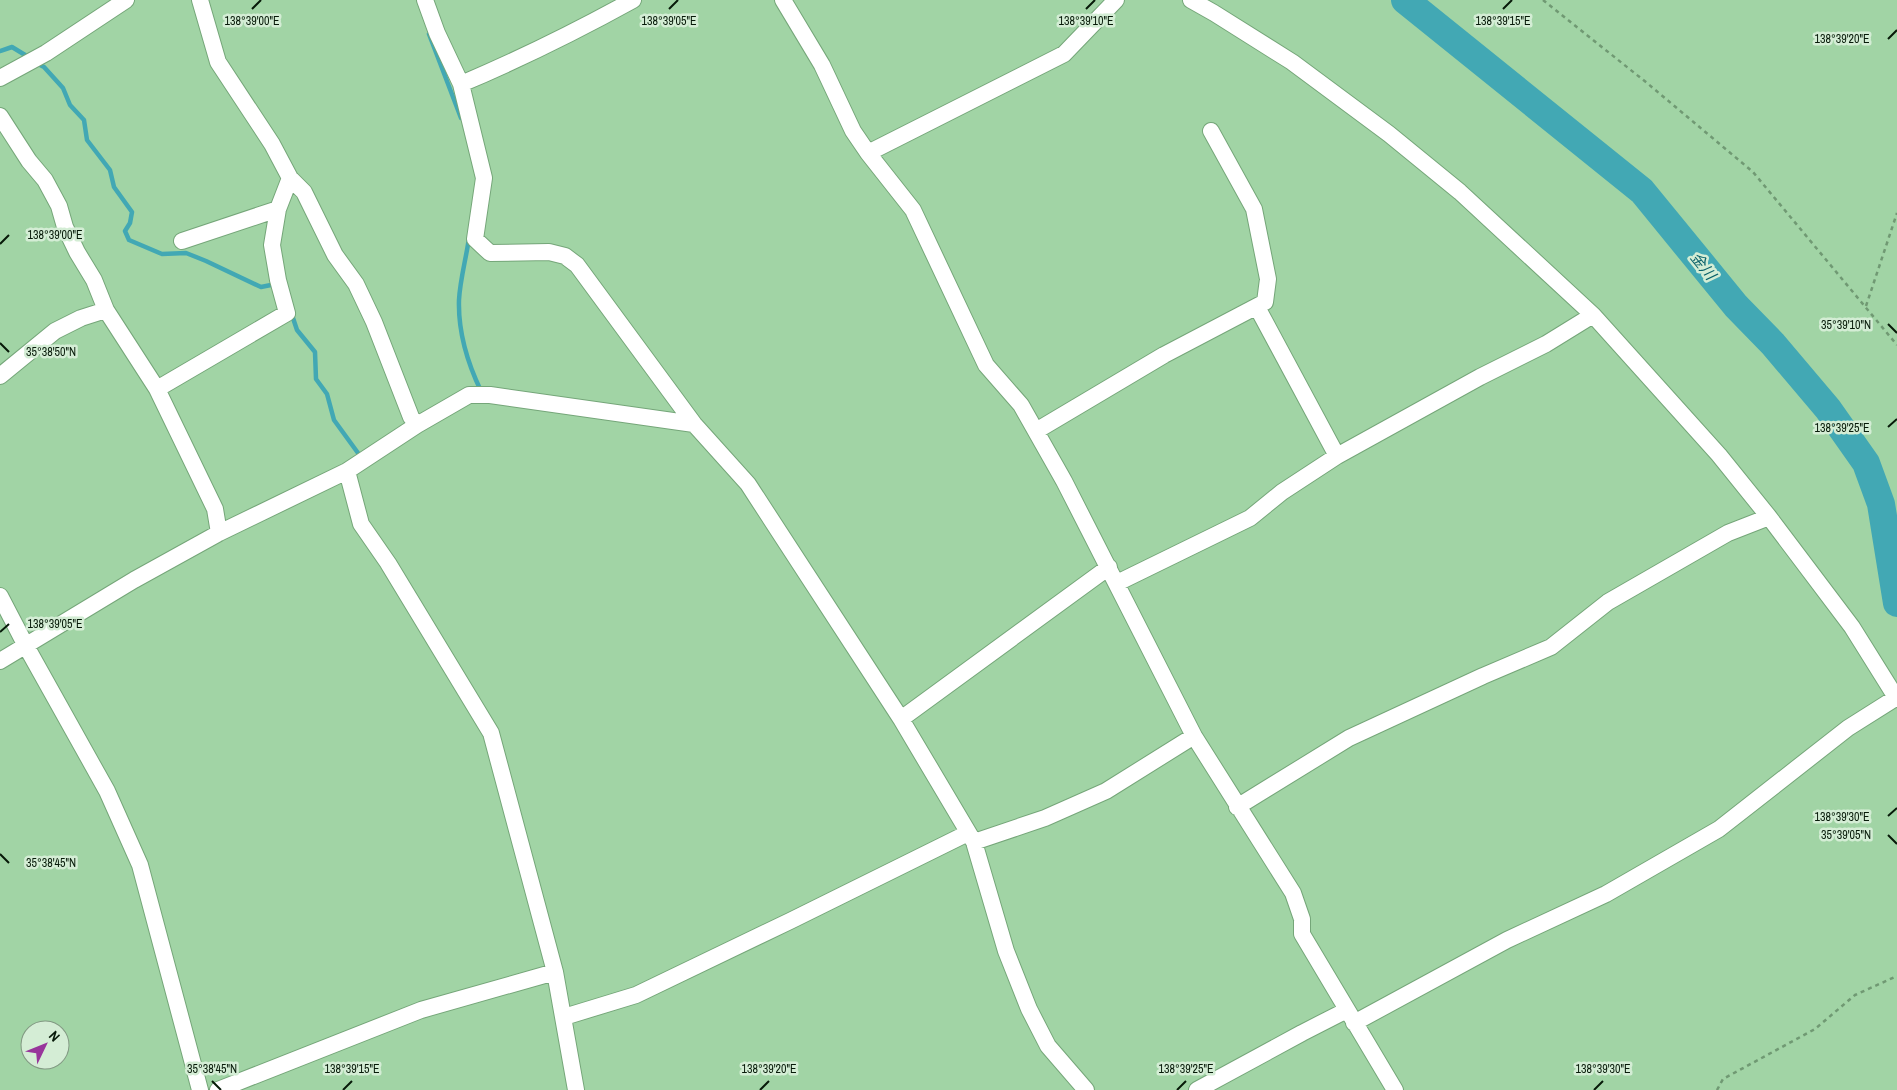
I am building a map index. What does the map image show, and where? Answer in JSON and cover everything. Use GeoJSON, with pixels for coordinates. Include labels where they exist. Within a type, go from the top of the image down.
{"type":"FeatureCollection","features":[{"type":"Feature","properties":{"kind":"street"},"geometry":{"type":"LineString","coordinates":[[0,78],[39,56],[126,0]]}},
{"type":"Feature","properties":{"kind":"street"},"geometry":{"type":"LineString","coordinates":[[200,0],[218,62],[272,144],[290,178],[304,192],[335,255],[356,284],[411,417],[417,425]]}},
{"type":"Feature","properties":{"kind":"street"},"geometry":{"type":"LineString","coordinates":[[425,0],[437,33],[461,84],[484,178],[475,239],[490,253],[549,252],[565,256],[577,265],[694,424],[748,484],[900,719],[971,837],[1006,951],[1029,1009],[1048,1046],[1086,1090]]}},
{"type":"Feature","properties":{"kind":"street"},"geometry":{"type":"LineString","coordinates":[[461,84],[506,65],[576,31],[633,0]]}},
{"type":"Feature","properties":{"kind":"street"},"geometry":{"type":"LineString","coordinates":[[783,0],[822,65],[853,131],[913,210],[986,365],[1021,406],[1036,431],[1109,567],[1194,736],[1293,893],[1302,919],[1302,934],[1395,1090]]}},
{"type":"Feature","properties":{"kind":"street"},"geometry":{"type":"LineString","coordinates":[[868,153],[1064,54],[1116,0]]}},
{"type":"Feature","properties":{"kind":"street"},"geometry":{"type":"LineString","coordinates":[[1191,0],[1214,12],[1292,62],[1389,134],[1460,192],[1594,315],[1719,455],[1769,517],[1852,627],[1897,698],[1848,728],[1719,829],[1606,894],[1350,1017],[1302,1033],[1197,1090]]}},
{"type":"Feature","properties":{"kind":"street"},"geometry":{"type":"LineString","coordinates":[[0,116],[29,161],[45,180],[59,206],[65,227],[77,252],[94,280],[106,310],[157,389],[215,509],[219,533]]}},
{"type":"Feature","properties":{"kind":"street"},"geometry":{"type":"LineString","coordinates":[[1036,431],[1164,355],[1266,302],[1268,279],[1254,209],[1211,131]]}},
{"type":"Feature","properties":{"kind":"street"},"geometry":{"type":"LineString","coordinates":[[157,389],[286,313],[278,283],[272,245],[278,209],[290,178]]}},
{"type":"Feature","properties":{"kind":"street"},"geometry":{"type":"LineString","coordinates":[[182,242],[278,209]]}},
{"type":"Feature","properties":{"kind":"street"},"geometry":{"type":"LineString","coordinates":[[1257,307],[1337,456]]}},
{"type":"Feature","properties":{"kind":"street"},"geometry":{"type":"LineString","coordinates":[[0,376],[55,331],[81,318],[106,310]]}},
{"type":"Feature","properties":{"kind":"street"},"geometry":{"type":"LineString","coordinates":[[1117,583],[1250,518],[1282,492],[1337,456],[1480,377],[1546,344],[1594,315]]}},
{"type":"Feature","properties":{"kind":"street"},"geometry":{"type":"LineString","coordinates":[[0,661],[134,580],[219,533],[348,471],[417,425],[470,395],[490,395],[694,424]]}},
{"type":"Feature","properties":{"kind":"street"},"geometry":{"type":"LineString","coordinates":[[348,471],[361,524],[388,563],[491,733],[555,972],[576,1090]]}},
{"type":"Feature","properties":{"kind":"street"},"geometry":{"type":"LineString","coordinates":[[1237,807],[1349,738],[1551,647],[1608,602],[1728,532],[1769,517]]}},
{"type":"Feature","properties":{"kind":"street"},"geometry":{"type":"LineString","coordinates":[[900,719],[1109,567]]}},
{"type":"Feature","properties":{"kind":"street"},"geometry":{"type":"LineString","coordinates":[[0,596],[107,791],[140,865],[200,1090]]}},
{"type":"Feature","properties":{"kind":"street"},"geometry":{"type":"LineString","coordinates":[[564,1017],[636,995],[971,837],[1044,818],[1106,791],[1194,736]]}},
{"type":"Feature","properties":{"kind":"street"},"geometry":{"type":"LineString","coordinates":[[218,1090],[421,1010],[555,972]]}},
{"type":"Feature","properties":{"kind":"path"},"geometry":{"type":"LineString","coordinates":[[1543,0],[1647,83],[1753,172],[1897,345]]}},
{"type":"Feature","properties":{"kind":"path"},"geometry":{"type":"LineString","coordinates":[[1866,306],[1897,213]]}},
{"type":"Feature","properties":{"kind":"path"},"geometry":{"type":"LineString","coordinates":[[1717,1090],[1724,1079],[1815,1029],[1855,995],[1897,976]]}},
{"type":"Feature","properties":{"kind":"waterway","name":"金川"},"geometry":{"type":"LineString","coordinates":[[1405,0],[1642,191],[1736,306],[1773,344],[1828,409],[1866,463],[1881,504],[1897,603]]}},
{"type":"Feature","properties":{"kind":"waterway"},"geometry":{"type":"LineString","coordinates":[[429,34],[461,118]]}},
{"type":"Feature","properties":{"kind":"waterway"},"geometry":{"type":"LineString","coordinates":[[0,51],[12,47],[30,58]]}},
{"type":"Feature","properties":{"kind":"waterway"},"geometry":{"type":"LineString","coordinates":[[36,63],[44,67],[63,88],[70,105],[84,120],[87,140],[110,170],[114,187],[132,212],[130,223],[125,231],[129,240],[162,254],[186,253],[261,287],[276,284]]}},
{"type":"Feature","properties":{"kind":"waterway"},"geometry":{"type":"LineString","coordinates":[[469,238],[461,285],[459,312],[464,347],[481,391]]}},
{"type":"Feature","properties":{"kind":"waterway"},"geometry":{"type":"LineString","coordinates":[[291,312],[297,330],[315,352],[316,379],[327,394],[334,420],[358,453]]}}]}
